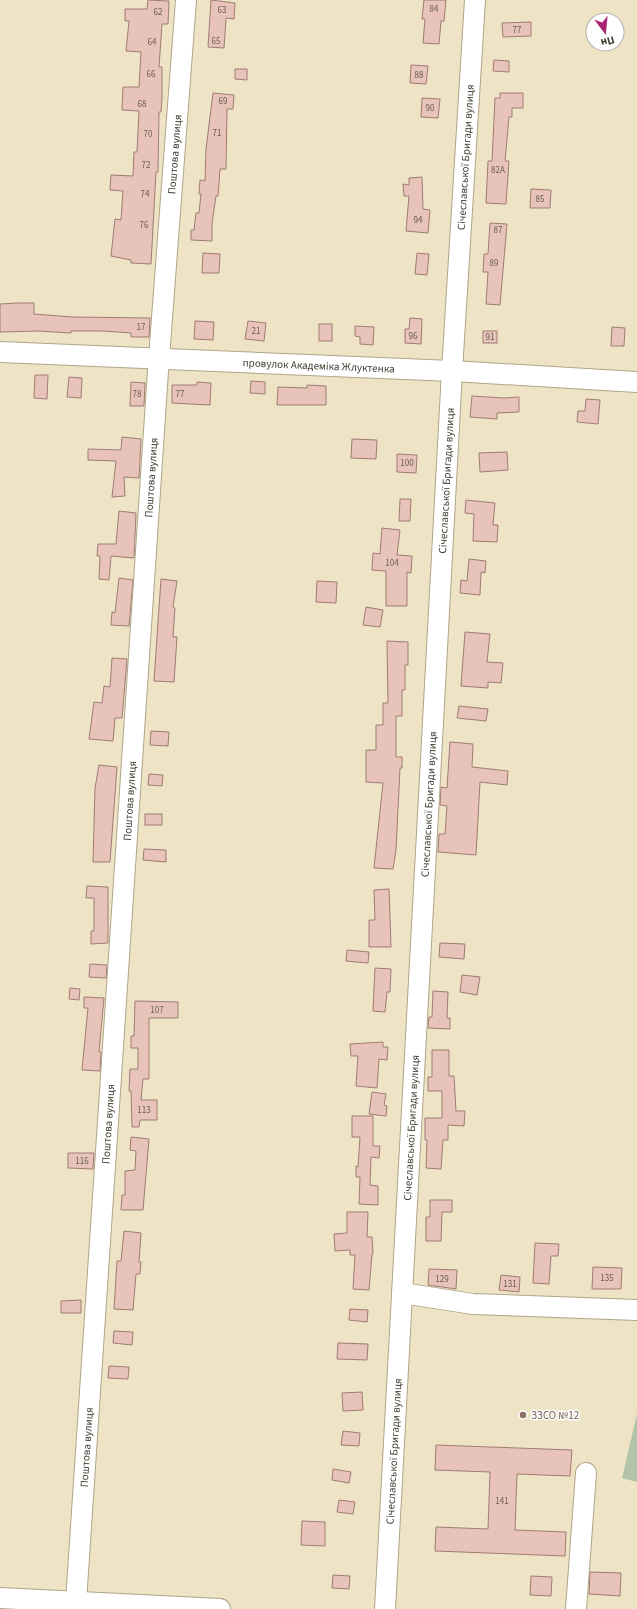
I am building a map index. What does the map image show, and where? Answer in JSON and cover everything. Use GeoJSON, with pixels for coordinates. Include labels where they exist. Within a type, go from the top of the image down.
{"type":"FeatureCollection","features":[{"type":"Feature","properties":{"kind":"street","name":"Поштова вулиця"},"geometry":{"type":"LineString","coordinates":[[76,1602],[160,358],[186,0]]}},
{"type":"Feature","properties":{"kind":"street","name":"Січеславської Бригади вулиця"},"geometry":{"type":"LineString","coordinates":[[385,1609],[452,371],[475,0]]}},
{"type":"Feature","properties":{"kind":"street","name":"провулок Академіка Жлуктенка"},"geometry":{"type":"LineString","coordinates":[[0,352],[452,371],[637,382]]}},
{"type":"Feature","properties":{"kind":"street"},"geometry":{"type":"LineString","coordinates":[[402,1293],[473,1304],[637,1310]]}},
{"type":"Feature","properties":{"kind":"street"},"geometry":{"type":"LineString","coordinates":[[576,1609],[586,1473]]}},
{"type":"Feature","properties":{"kind":"street"},"geometry":{"type":"LineString","coordinates":[[0,1598],[220,1609]]}},
{"type":"Feature","properties":{"kind":"green space"},"geometry":{"type":"Polygon","coordinates":[[[637,1414],[637,1482],[622,1478],[637,1414]]]}},
{"type":"Feature","properties":{"kind":"building"},"geometry":{"type":"Polygon","coordinates":[[[148,0],[169,1],[168,24],[162,24],[159,67],[162,67],[162,98],[161,112],[159,112],[158,172],[156,172],[151,264],[131,263],[131,260],[111,256],[115,219],[121,220],[123,191],[110,190],[111,175],[133,176],[134,152],[137,152],[139,111],[122,110],[123,87],[139,87],[141,52],[126,51],[129,21],[125,21],[125,9],[147,9],[148,0]]]}},
{"type":"Feature","properties":{"kind":"building"},"geometry":{"type":"Polygon","coordinates":[[[211,0],[235,3],[234,19],[226,18],[224,48],[208,47],[211,0]]]}},
{"type":"Feature","properties":{"kind":"building"},"geometry":{"type":"Polygon","coordinates":[[[424,0],[446,0],[444,21],[441,21],[439,44],[423,43],[425,19],[422,19],[424,0]]]}},
{"type":"Feature","properties":{"kind":"building"},"geometry":{"type":"Polygon","coordinates":[[[531,22],[531,36],[503,37],[502,23],[531,22]]]}},
{"type":"Feature","properties":{"kind":"building"},"geometry":{"type":"Polygon","coordinates":[[[494,60],[509,61],[509,72],[493,71],[494,60]]]}},
{"type":"Feature","properties":{"kind":"building"},"geometry":{"type":"Polygon","coordinates":[[[411,65],[428,66],[426,84],[410,83],[411,65]]]}},
{"type":"Feature","properties":{"kind":"building"},"geometry":{"type":"Polygon","coordinates":[[[235,69],[247,69],[247,80],[235,79],[235,69]]]}},
{"type":"Feature","properties":{"kind":"building"},"geometry":{"type":"Polygon","coordinates":[[[213,93],[234,95],[233,109],[227,109],[226,169],[220,169],[218,196],[216,196],[212,223],[212,241],[191,240],[191,230],[194,230],[196,213],[199,213],[201,194],[199,194],[200,180],[205,181],[206,149],[213,93]]]}},
{"type":"Feature","properties":{"kind":"building"},"geometry":{"type":"Polygon","coordinates":[[[500,93],[523,93],[523,108],[512,108],[512,117],[509,117],[505,161],[509,161],[506,204],[486,203],[488,161],[492,161],[495,98],[500,98],[500,93]]]}},
{"type":"Feature","properties":{"kind":"building"},"geometry":{"type":"Polygon","coordinates":[[[422,98],[440,99],[438,118],[421,117],[422,98]]]}},
{"type":"Feature","properties":{"kind":"building"},"geometry":{"type":"Polygon","coordinates":[[[422,177],[423,209],[430,210],[428,233],[406,231],[409,196],[404,196],[403,184],[409,185],[409,178],[422,177]]]}},
{"type":"Feature","properties":{"kind":"building"},"geometry":{"type":"Polygon","coordinates":[[[531,189],[551,190],[550,208],[530,208],[531,189]]]}},
{"type":"Feature","properties":{"kind":"building"},"geometry":{"type":"Polygon","coordinates":[[[490,223],[507,224],[500,305],[486,304],[488,272],[483,272],[484,254],[488,254],[490,223]]]}},
{"type":"Feature","properties":{"kind":"building"},"geometry":{"type":"Polygon","coordinates":[[[203,253],[220,254],[219,273],[202,273],[203,253]]]}},
{"type":"Feature","properties":{"kind":"building"},"geometry":{"type":"Polygon","coordinates":[[[417,253],[429,254],[427,275],[415,274],[417,253]]]}},
{"type":"Feature","properties":{"kind":"building"},"geometry":{"type":"Polygon","coordinates":[[[34,303],[34,314],[72,317],[150,318],[149,337],[131,337],[131,333],[103,331],[71,331],[71,333],[38,331],[0,332],[0,304],[34,303]]]}},
{"type":"Feature","properties":{"kind":"building"},"geometry":{"type":"Polygon","coordinates":[[[410,318],[422,319],[421,344],[405,343],[405,329],[409,329],[410,318]]]}},
{"type":"Feature","properties":{"kind":"building"},"geometry":{"type":"Polygon","coordinates":[[[195,321],[214,322],[213,340],[194,339],[195,321]]]}},
{"type":"Feature","properties":{"kind":"building"},"geometry":{"type":"Polygon","coordinates":[[[248,321],[266,323],[264,341],[245,339],[248,321]]]}},
{"type":"Feature","properties":{"kind":"building"},"geometry":{"type":"Polygon","coordinates":[[[319,324],[332,324],[332,341],[319,341],[319,324]]]}},
{"type":"Feature","properties":{"kind":"building"},"geometry":{"type":"Polygon","coordinates":[[[355,326],[374,327],[373,345],[360,344],[360,337],[355,336],[355,326]]]}},
{"type":"Feature","properties":{"kind":"building"},"geometry":{"type":"Polygon","coordinates":[[[612,327],[625,328],[624,346],[611,346],[612,327]]]}},
{"type":"Feature","properties":{"kind":"building"},"geometry":{"type":"Polygon","coordinates":[[[483,331],[497,331],[497,343],[483,343],[483,331]]]}},
{"type":"Feature","properties":{"kind":"building"},"geometry":{"type":"Polygon","coordinates":[[[35,375],[48,375],[47,399],[34,398],[35,375]]]}},
{"type":"Feature","properties":{"kind":"building"},"geometry":{"type":"Polygon","coordinates":[[[69,377],[82,378],[81,398],[67,397],[69,377]]]}},
{"type":"Feature","properties":{"kind":"building"},"geometry":{"type":"Polygon","coordinates":[[[251,381],[265,382],[265,394],[250,393],[251,381]]]}},
{"type":"Feature","properties":{"kind":"building"},"geometry":{"type":"Polygon","coordinates":[[[131,382],[145,383],[144,406],[130,406],[131,382]]]}},
{"type":"Feature","properties":{"kind":"building"},"geometry":{"type":"Polygon","coordinates":[[[197,382],[211,383],[210,405],[172,403],[172,385],[197,385],[197,382]]]}},
{"type":"Feature","properties":{"kind":"building"},"geometry":{"type":"Polygon","coordinates":[[[307,385],[326,386],[326,405],[277,405],[278,387],[307,388],[307,385]]]}},
{"type":"Feature","properties":{"kind":"building"},"geometry":{"type":"Polygon","coordinates":[[[472,396],[504,398],[519,397],[519,412],[497,413],[497,419],[470,417],[472,396]]]}},
{"type":"Feature","properties":{"kind":"building"},"geometry":{"type":"Polygon","coordinates":[[[586,399],[600,400],[598,424],[577,422],[578,411],[585,411],[586,399]]]}},
{"type":"Feature","properties":{"kind":"building"},"geometry":{"type":"Polygon","coordinates":[[[122,437],[141,439],[139,478],[124,477],[125,496],[112,497],[116,461],[88,460],[88,449],[121,450],[122,437]]]}},
{"type":"Feature","properties":{"kind":"building"},"geometry":{"type":"Polygon","coordinates":[[[352,439],[377,440],[376,459],[351,458],[352,439]]]}},
{"type":"Feature","properties":{"kind":"building"},"geometry":{"type":"Polygon","coordinates":[[[507,452],[508,470],[480,472],[479,453],[507,452]]]}},
{"type":"Feature","properties":{"kind":"building"},"geometry":{"type":"Polygon","coordinates":[[[397,454],[417,455],[416,473],[397,472],[397,454]]]}},
{"type":"Feature","properties":{"kind":"building"},"geometry":{"type":"Polygon","coordinates":[[[400,499],[411,499],[410,521],[399,521],[400,499]]]}},
{"type":"Feature","properties":{"kind":"building"},"geometry":{"type":"Polygon","coordinates":[[[466,500],[495,503],[493,525],[498,525],[497,542],[473,541],[474,514],[465,513],[466,500]]]}},
{"type":"Feature","properties":{"kind":"building"},"geometry":{"type":"Polygon","coordinates":[[[119,511],[136,513],[134,558],[111,556],[109,580],[99,579],[100,556],[97,556],[98,544],[116,544],[119,511]]]}},
{"type":"Feature","properties":{"kind":"building"},"geometry":{"type":"Polygon","coordinates":[[[382,528],[400,530],[397,555],[412,556],[411,573],[407,572],[407,606],[386,606],[386,571],[372,570],[373,553],[380,554],[382,528]]]}},
{"type":"Feature","properties":{"kind":"building"},"geometry":{"type":"Polygon","coordinates":[[[469,559],[486,561],[485,573],[481,572],[480,595],[460,593],[461,580],[467,581],[469,559]]]}},
{"type":"Feature","properties":{"kind":"building"},"geometry":{"type":"Polygon","coordinates":[[[119,578],[133,580],[129,626],[111,625],[112,612],[115,613],[119,578]]]}},
{"type":"Feature","properties":{"kind":"building"},"geometry":{"type":"Polygon","coordinates":[[[161,579],[177,581],[173,607],[175,608],[173,637],[177,637],[174,682],[154,681],[161,579]]]}},
{"type":"Feature","properties":{"kind":"building"},"geometry":{"type":"Polygon","coordinates":[[[317,581],[337,582],[336,603],[316,602],[317,581]]]}},
{"type":"Feature","properties":{"kind":"building"},"geometry":{"type":"Polygon","coordinates":[[[366,607],[383,610],[380,627],[363,625],[366,607]]]}},
{"type":"Feature","properties":{"kind":"building"},"geometry":{"type":"Polygon","coordinates":[[[465,632],[490,634],[487,662],[503,663],[501,683],[488,682],[488,688],[461,686],[465,632]]]}},
{"type":"Feature","properties":{"kind":"building"},"geometry":{"type":"Polygon","coordinates":[[[387,641],[408,642],[408,665],[405,665],[405,690],[402,690],[402,716],[396,716],[396,757],[402,757],[402,768],[400,768],[396,850],[393,869],[374,868],[383,783],[366,782],[366,750],[376,750],[376,725],[383,725],[383,703],[388,703],[387,641]]]}},
{"type":"Feature","properties":{"kind":"building"},"geometry":{"type":"Polygon","coordinates":[[[112,658],[127,659],[122,718],[115,718],[113,741],[89,739],[94,702],[102,703],[104,686],[110,687],[112,658]]]}},
{"type":"Feature","properties":{"kind":"building"},"geometry":{"type":"Polygon","coordinates":[[[459,706],[488,709],[486,721],[457,718],[459,706]]]}},
{"type":"Feature","properties":{"kind":"building"},"geometry":{"type":"Polygon","coordinates":[[[151,731],[169,732],[168,746],[150,745],[151,731]]]}},
{"type":"Feature","properties":{"kind":"building"},"geometry":{"type":"Polygon","coordinates":[[[450,742],[473,744],[472,767],[508,771],[507,785],[480,782],[476,855],[438,852],[439,834],[445,834],[447,806],[440,805],[441,787],[447,788],[450,742]]]}},
{"type":"Feature","properties":{"kind":"building"},"geometry":{"type":"Polygon","coordinates":[[[99,765],[117,767],[110,862],[93,862],[95,788],[99,765]]]}},
{"type":"Feature","properties":{"kind":"building"},"geometry":{"type":"Polygon","coordinates":[[[149,774],[163,775],[162,786],[148,785],[149,774]]]}},
{"type":"Feature","properties":{"kind":"building"},"geometry":{"type":"Polygon","coordinates":[[[145,814],[162,814],[162,825],[145,825],[145,814]]]}},
{"type":"Feature","properties":{"kind":"building"},"geometry":{"type":"Polygon","coordinates":[[[144,849],[166,850],[166,862],[143,860],[144,849]]]}},
{"type":"Feature","properties":{"kind":"building"},"geometry":{"type":"Polygon","coordinates":[[[87,886],[108,887],[108,943],[91,944],[91,931],[94,931],[94,898],[86,898],[87,886]]]}},
{"type":"Feature","properties":{"kind":"building"},"geometry":{"type":"Polygon","coordinates":[[[389,889],[391,947],[369,947],[369,920],[375,920],[374,890],[389,889]]]}},
{"type":"Feature","properties":{"kind":"building"},"geometry":{"type":"Polygon","coordinates":[[[440,943],[465,944],[464,959],[439,957],[440,943]]]}},
{"type":"Feature","properties":{"kind":"building"},"geometry":{"type":"Polygon","coordinates":[[[347,950],[369,952],[368,963],[346,961],[347,950]]]}},
{"type":"Feature","properties":{"kind":"building"},"geometry":{"type":"Polygon","coordinates":[[[90,964],[107,965],[106,978],[89,977],[90,964]]]}},
{"type":"Feature","properties":{"kind":"building"},"geometry":{"type":"Polygon","coordinates":[[[375,968],[391,969],[390,992],[387,992],[385,1012],[373,1011],[375,968]]]}},
{"type":"Feature","properties":{"kind":"building"},"geometry":{"type":"Polygon","coordinates":[[[462,975],[480,977],[477,995],[460,992],[462,975]]]}},
{"type":"Feature","properties":{"kind":"building"},"geometry":{"type":"Polygon","coordinates":[[[70,988],[80,989],[79,1000],[69,999],[70,988]]]}},
{"type":"Feature","properties":{"kind":"building"},"geometry":{"type":"Polygon","coordinates":[[[433,991],[448,992],[447,1018],[450,1018],[450,1029],[428,1028],[429,1017],[432,1017],[433,991]]]}},
{"type":"Feature","properties":{"kind":"building"},"geometry":{"type":"Polygon","coordinates":[[[84,997],[104,998],[99,1052],[101,1052],[100,1071],[82,1070],[88,1008],[84,1008],[84,997]]]}},
{"type":"Feature","properties":{"kind":"building"},"geometry":{"type":"Polygon","coordinates":[[[135,1001],[178,1002],[178,1018],[149,1018],[149,1079],[143,1079],[141,1100],[157,1100],[157,1120],[140,1120],[139,1127],[132,1127],[131,1091],[129,1091],[130,1069],[138,1069],[138,1048],[131,1048],[131,1036],[134,1036],[135,1001]]]}},
{"type":"Feature","properties":{"kind":"building"},"geometry":{"type":"Polygon","coordinates":[[[383,1042],[383,1047],[388,1047],[387,1060],[379,1059],[377,1088],[356,1086],[358,1056],[351,1056],[350,1044],[383,1042]]]}},
{"type":"Feature","properties":{"kind":"building"},"geometry":{"type":"Polygon","coordinates":[[[432,1050],[449,1050],[449,1076],[454,1076],[456,1111],[465,1111],[464,1126],[448,1125],[448,1140],[443,1140],[441,1169],[426,1168],[427,1140],[425,1140],[425,1118],[442,1118],[442,1091],[428,1091],[428,1077],[432,1077],[432,1050]]]}},
{"type":"Feature","properties":{"kind":"building"},"geometry":{"type":"Polygon","coordinates":[[[372,1092],[386,1094],[384,1105],[387,1106],[386,1116],[369,1114],[372,1092]]]}},
{"type":"Feature","properties":{"kind":"building"},"geometry":{"type":"Polygon","coordinates":[[[352,1116],[373,1116],[373,1146],[380,1146],[379,1158],[371,1157],[370,1185],[378,1186],[378,1205],[359,1204],[360,1177],[356,1177],[356,1166],[358,1167],[360,1137],[352,1137],[352,1116]]]}},
{"type":"Feature","properties":{"kind":"building"},"geometry":{"type":"Polygon","coordinates":[[[131,1137],[149,1139],[143,1210],[121,1210],[122,1195],[125,1195],[125,1171],[135,1170],[136,1151],[130,1150],[131,1137]]]}},
{"type":"Feature","properties":{"kind":"building"},"geometry":{"type":"Polygon","coordinates":[[[68,1153],[94,1153],[93,1169],[68,1168],[68,1153]]]}},
{"type":"Feature","properties":{"kind":"building"},"geometry":{"type":"Polygon","coordinates":[[[430,1200],[452,1200],[452,1212],[442,1212],[441,1241],[426,1241],[426,1217],[430,1217],[430,1200]]]}},
{"type":"Feature","properties":{"kind":"building"},"geometry":{"type":"Polygon","coordinates":[[[347,1212],[368,1212],[367,1237],[372,1237],[373,1254],[369,1290],[353,1289],[355,1255],[350,1255],[350,1250],[335,1251],[334,1234],[347,1233],[347,1212]]]}},
{"type":"Feature","properties":{"kind":"building"},"geometry":{"type":"Polygon","coordinates":[[[124,1231],[141,1233],[139,1262],[141,1262],[140,1274],[136,1274],[133,1310],[114,1309],[117,1261],[121,1261],[124,1231]]]}},
{"type":"Feature","properties":{"kind":"building"},"geometry":{"type":"Polygon","coordinates":[[[535,1243],[559,1244],[558,1256],[551,1256],[549,1284],[533,1283],[535,1243]]]}},
{"type":"Feature","properties":{"kind":"building"},"geometry":{"type":"Polygon","coordinates":[[[593,1267],[622,1268],[621,1289],[592,1289],[593,1267]]]}},
{"type":"Feature","properties":{"kind":"building"},"geometry":{"type":"Polygon","coordinates":[[[429,1269],[457,1270],[456,1289],[428,1285],[429,1269]]]}},
{"type":"Feature","properties":{"kind":"building"},"geometry":{"type":"Polygon","coordinates":[[[501,1275],[520,1277],[519,1292],[499,1290],[501,1275]]]}},
{"type":"Feature","properties":{"kind":"building"},"geometry":{"type":"Polygon","coordinates":[[[81,1300],[81,1313],[61,1313],[61,1301],[81,1300]]]}},
{"type":"Feature","properties":{"kind":"building"},"geometry":{"type":"Polygon","coordinates":[[[350,1309],[368,1310],[367,1322],[349,1320],[350,1309]]]}},
{"type":"Feature","properties":{"kind":"building"},"geometry":{"type":"Polygon","coordinates":[[[114,1331],[133,1332],[132,1345],[113,1343],[114,1331]]]}},
{"type":"Feature","properties":{"kind":"building"},"geometry":{"type":"Polygon","coordinates":[[[338,1343],[368,1344],[367,1360],[337,1359],[338,1343]]]}},
{"type":"Feature","properties":{"kind":"building"},"geometry":{"type":"Polygon","coordinates":[[[109,1366],[129,1367],[128,1379],[108,1378],[109,1366]]]}},
{"type":"Feature","properties":{"kind":"building"},"geometry":{"type":"Polygon","coordinates":[[[362,1392],[363,1410],[343,1411],[342,1393],[362,1392]]]}},
{"type":"Feature","properties":{"kind":"building"},"geometry":{"type":"Polygon","coordinates":[[[343,1431],[360,1433],[359,1446],[341,1445],[343,1431]]]}},
{"type":"Feature","properties":{"kind":"building"},"geometry":{"type":"Polygon","coordinates":[[[436,1445],[572,1450],[570,1476],[517,1474],[515,1530],[566,1532],[565,1556],[435,1551],[436,1527],[488,1529],[490,1472],[435,1470],[436,1445]]]}},
{"type":"Feature","properties":{"kind":"building"},"geometry":{"type":"Polygon","coordinates":[[[333,1469],[351,1472],[349,1483],[332,1480],[333,1469]]]}},
{"type":"Feature","properties":{"kind":"building"},"geometry":{"type":"Polygon","coordinates":[[[339,1500],[355,1502],[353,1514],[337,1512],[339,1500]]]}},
{"type":"Feature","properties":{"kind":"building"},"geometry":{"type":"Polygon","coordinates":[[[302,1521],[325,1522],[325,1546],[301,1545],[302,1521]]]}},
{"type":"Feature","properties":{"kind":"building"},"geometry":{"type":"Polygon","coordinates":[[[590,1572],[621,1573],[620,1596],[589,1594],[590,1572]]]}},
{"type":"Feature","properties":{"kind":"building"},"geometry":{"type":"Polygon","coordinates":[[[333,1575],[350,1576],[349,1589],[332,1588],[333,1575]]]}},
{"type":"Feature","properties":{"kind":"building"},"geometry":{"type":"Polygon","coordinates":[[[531,1576],[552,1577],[551,1596],[530,1595],[531,1576]]]}},
{"type":"Feature","properties":{"kind":"place","name":"ЗЗСО №12"},"geometry":{"type":"Point","coordinates":[523,1415]}}]}
